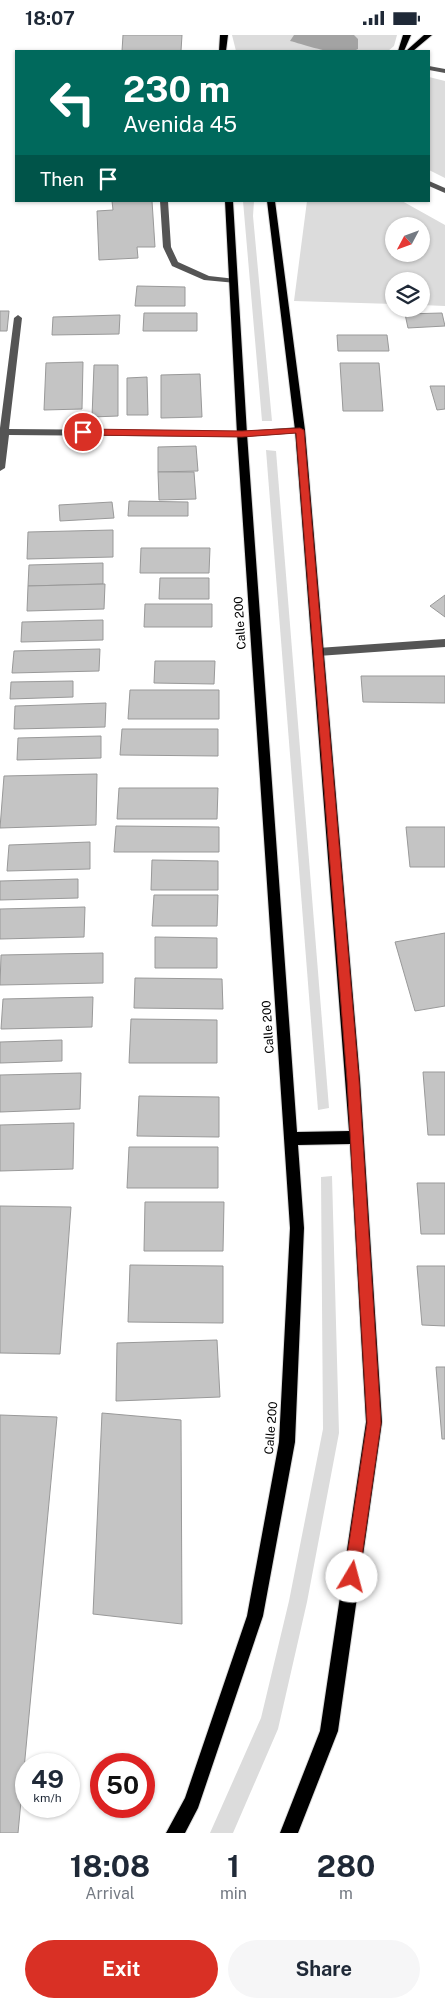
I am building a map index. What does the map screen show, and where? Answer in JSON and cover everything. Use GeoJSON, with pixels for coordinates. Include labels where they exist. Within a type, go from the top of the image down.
{"type":"FeatureCollection","features":[{"type":"Feature","properties":{"kind":"main road"},"geometry":{"type":"LineString","coordinates":[[223,50],[224,35]]}},
{"type":"Feature","properties":{"kind":"main road"},"geometry":{"type":"LineString","coordinates":[[401,50],[407,35]]}},
{"type":"Feature","properties":{"kind":"main road"},"geometry":{"type":"LineString","coordinates":[[410,50],[428,35]]}},
{"type":"Feature","properties":{"kind":"main road","name":"Calle 200"},"geometry":{"type":"LineString","coordinates":[[175,1833],[192,1803],[255,1616],[287,1441],[297,1228],[242,434],[229,202]]}},
{"type":"Feature","properties":{"kind":"main road"},"geometry":{"type":"LineString","coordinates":[[271,202],[300,430],[356,1137],[374,1423],[329,1731],[289,1833]]}},
{"type":"Feature","properties":{"kind":"main road"},"geometry":{"type":"LineString","coordinates":[[291,1139],[356,1137]]}},
{"type":"Feature","properties":{"kind":"street"},"geometry":{"type":"LineString","coordinates":[[430,68],[445,71]]}},
{"type":"Feature","properties":{"kind":"street"},"geometry":{"type":"LineString","coordinates":[[430,184],[445,191]]}},
{"type":"Feature","properties":{"kind":"street"},"geometry":{"type":"LineString","coordinates":[[164,202],[167,247],[175,264],[207,278],[233,281]]}},
{"type":"Feature","properties":{"kind":"street"},"geometry":{"type":"LineString","coordinates":[[0,468],[2,431],[18,318]]}},
{"type":"Feature","properties":{"kind":"street"},"geometry":{"type":"LineString","coordinates":[[2,431],[242,434],[300,430]]}},
{"type":"Feature","properties":{"kind":"street"},"geometry":{"type":"LineString","coordinates":[[318,652],[445,643]]}},
{"type":"Feature","properties":{"kind":"shaded area"},"geometry":{"type":"Polygon","coordinates":[[[232,35],[397,35],[394,46],[389,50],[236,50],[232,35]]]}},
{"type":"Feature","properties":{"kind":"shaded area"},"geometry":{"type":"Polygon","coordinates":[[[294,35],[354,35],[358,39],[358,49],[324,50],[290,41],[294,35]]]}},
{"type":"Feature","properties":{"kind":"shaded area"},"geometry":{"type":"Polygon","coordinates":[[[430,77],[445,81],[445,178],[430,170],[430,77]]]}},
{"type":"Feature","properties":{"kind":"shaded area"},"geometry":{"type":"Polygon","coordinates":[[[243,202],[254,202],[253,216],[272,421],[262,421],[243,202]]]}},
{"type":"Feature","properties":{"kind":"shaded area"},"geometry":{"type":"Polygon","coordinates":[[[307,202],[404,202],[445,225],[445,306],[430,305],[430,272],[385,272],[385,304],[294,301],[307,202]]]}},
{"type":"Feature","properties":{"kind":"shaded area"},"geometry":{"type":"Polygon","coordinates":[[[266,450],[276,451],[329,1108],[318,1110],[266,450]]]}},
{"type":"Feature","properties":{"kind":"shaded area"},"geometry":{"type":"Polygon","coordinates":[[[332,1176],[339,1433],[307,1602],[278,1729],[233,1833],[210,1833],[261,1718],[289,1601],[323,1429],[321,1177],[332,1176]]]}},
{"type":"Feature","properties":{"kind":"building"},"geometry":{"type":"Polygon","coordinates":[[[123,35],[182,35],[181,50],[122,50],[123,35]]]}},
{"type":"Feature","properties":{"kind":"building"},"geometry":{"type":"Polygon","coordinates":[[[112,202],[152,202],[155,247],[137,247],[138,258],[99,260],[97,211],[113,210],[112,202]]]}},
{"type":"Feature","properties":{"kind":"building"},"geometry":{"type":"Polygon","coordinates":[[[137,286],[185,287],[185,306],[135,306],[137,286]]]}},
{"type":"Feature","properties":{"kind":"building"},"geometry":{"type":"Polygon","coordinates":[[[0,311],[9,311],[7,331],[0,331],[0,311]]]}},
{"type":"Feature","properties":{"kind":"building"},"geometry":{"type":"Polygon","coordinates":[[[144,313],[197,313],[197,331],[143,331],[144,313]]]}},
{"type":"Feature","properties":{"kind":"building"},"geometry":{"type":"Polygon","coordinates":[[[430,313],[442,313],[445,326],[408,328],[406,317],[430,317],[430,313]]]}},
{"type":"Feature","properties":{"kind":"building"},"geometry":{"type":"Polygon","coordinates":[[[120,315],[119,334],[52,335],[53,317],[120,315]]]}},
{"type":"Feature","properties":{"kind":"building"},"geometry":{"type":"Polygon","coordinates":[[[337,335],[387,335],[389,351],[338,351],[337,335]]]}},
{"type":"Feature","properties":{"kind":"building"},"geometry":{"type":"Polygon","coordinates":[[[83,362],[82,409],[44,410],[46,363],[83,362]]]}},
{"type":"Feature","properties":{"kind":"building"},"geometry":{"type":"Polygon","coordinates":[[[340,363],[379,363],[383,411],[343,411],[340,363]]]}},
{"type":"Feature","properties":{"kind":"building"},"geometry":{"type":"Polygon","coordinates":[[[94,365],[118,365],[118,416],[92,417],[94,365]]]}},
{"type":"Feature","properties":{"kind":"building"},"geometry":{"type":"Polygon","coordinates":[[[200,374],[202,417],[161,418],[161,375],[200,374]]]}},
{"type":"Feature","properties":{"kind":"building"},"geometry":{"type":"Polygon","coordinates":[[[147,377],[148,415],[127,415],[127,378],[147,377]]]}},
{"type":"Feature","properties":{"kind":"building"},"geometry":{"type":"Polygon","coordinates":[[[430,386],[445,386],[445,409],[437,410],[430,386]]]}},
{"type":"Feature","properties":{"kind":"building"},"geometry":{"type":"Polygon","coordinates":[[[196,446],[198,471],[158,472],[158,447],[196,446]]]}},
{"type":"Feature","properties":{"kind":"building"},"geometry":{"type":"Polygon","coordinates":[[[158,472],[194,472],[196,499],[159,500],[158,472]]]}},
{"type":"Feature","properties":{"kind":"building"},"geometry":{"type":"Polygon","coordinates":[[[129,501],[188,502],[188,516],[128,516],[129,501]]]}},
{"type":"Feature","properties":{"kind":"building"},"geometry":{"type":"Polygon","coordinates":[[[112,502],[114,518],[60,521],[59,505],[112,502]]]}},
{"type":"Feature","properties":{"kind":"building"},"geometry":{"type":"Polygon","coordinates":[[[113,530],[113,557],[27,559],[28,532],[113,530]]]}},
{"type":"Feature","properties":{"kind":"building"},"geometry":{"type":"Polygon","coordinates":[[[141,548],[210,548],[209,573],[140,573],[141,548]]]}},
{"type":"Feature","properties":{"kind":"building"},"geometry":{"type":"Polygon","coordinates":[[[103,563],[103,584],[28,586],[29,565],[103,563]]]}},
{"type":"Feature","properties":{"kind":"building"},"geometry":{"type":"Polygon","coordinates":[[[160,578],[209,578],[209,599],[159,599],[160,578]]]}},
{"type":"Feature","properties":{"kind":"building"},"geometry":{"type":"Polygon","coordinates":[[[105,584],[104,609],[27,611],[28,586],[105,584]]]}},
{"type":"Feature","properties":{"kind":"building"},"geometry":{"type":"Polygon","coordinates":[[[445,595],[445,617],[430,606],[445,595]]]}},
{"type":"Feature","properties":{"kind":"building"},"geometry":{"type":"Polygon","coordinates":[[[145,604],[212,604],[212,627],[144,627],[145,604]]]}},
{"type":"Feature","properties":{"kind":"building"},"geometry":{"type":"Polygon","coordinates":[[[103,620],[103,640],[21,642],[22,622],[103,620]]]}},
{"type":"Feature","properties":{"kind":"building"},"geometry":{"type":"Polygon","coordinates":[[[100,649],[99,671],[12,673],[14,651],[100,649]]]}},
{"type":"Feature","properties":{"kind":"building"},"geometry":{"type":"Polygon","coordinates":[[[155,661],[215,661],[214,684],[154,683],[155,661]]]}},
{"type":"Feature","properties":{"kind":"building"},"geometry":{"type":"Polygon","coordinates":[[[361,676],[445,676],[445,703],[363,702],[361,676]]]}},
{"type":"Feature","properties":{"kind":"building"},"geometry":{"type":"Polygon","coordinates":[[[73,681],[73,697],[10,699],[11,682],[73,681]]]}},
{"type":"Feature","properties":{"kind":"building"},"geometry":{"type":"Polygon","coordinates":[[[130,690],[219,690],[219,719],[128,719],[130,690]]]}},
{"type":"Feature","properties":{"kind":"building"},"geometry":{"type":"Polygon","coordinates":[[[106,703],[105,727],[14,729],[15,706],[106,703]]]}},
{"type":"Feature","properties":{"kind":"building"},"geometry":{"type":"Polygon","coordinates":[[[122,729],[218,729],[218,756],[120,755],[122,729]]]}},
{"type":"Feature","properties":{"kind":"building"},"geometry":{"type":"Polygon","coordinates":[[[101,736],[101,758],[17,760],[18,738],[101,736]]]}},
{"type":"Feature","properties":{"kind":"building"},"geometry":{"type":"Polygon","coordinates":[[[97,774],[96,825],[0,828],[4,776],[97,774]]]}},
{"type":"Feature","properties":{"kind":"building"},"geometry":{"type":"Polygon","coordinates":[[[119,788],[218,788],[217,819],[117,819],[119,788]]]}},
{"type":"Feature","properties":{"kind":"building"},"geometry":{"type":"Polygon","coordinates":[[[116,826],[219,827],[219,852],[114,852],[116,826]]]}},
{"type":"Feature","properties":{"kind":"building"},"geometry":{"type":"Polygon","coordinates":[[[406,827],[445,827],[445,867],[410,867],[406,827]]]}},
{"type":"Feature","properties":{"kind":"building"},"geometry":{"type":"Polygon","coordinates":[[[90,842],[90,869],[7,871],[9,845],[90,842]]]}},
{"type":"Feature","properties":{"kind":"building"},"geometry":{"type":"Polygon","coordinates":[[[152,860],[218,861],[218,890],[151,890],[152,860]]]}},
{"type":"Feature","properties":{"kind":"building"},"geometry":{"type":"Polygon","coordinates":[[[78,879],[78,898],[0,900],[0,881],[78,879]]]}},
{"type":"Feature","properties":{"kind":"building"},"geometry":{"type":"Polygon","coordinates":[[[154,895],[218,895],[217,926],[152,926],[154,895]]]}},
{"type":"Feature","properties":{"kind":"building"},"geometry":{"type":"Polygon","coordinates":[[[85,907],[84,937],[0,939],[0,909],[85,907]]]}},
{"type":"Feature","properties":{"kind":"building"},"geometry":{"type":"Polygon","coordinates":[[[445,933],[445,1006],[415,1011],[395,942],[445,933]]]}},
{"type":"Feature","properties":{"kind":"building"},"geometry":{"type":"Polygon","coordinates":[[[155,937],[217,938],[217,968],[155,968],[155,937]]]}},
{"type":"Feature","properties":{"kind":"building"},"geometry":{"type":"Polygon","coordinates":[[[103,953],[103,983],[0,985],[1,955],[103,953]]]}},
{"type":"Feature","properties":{"kind":"building"},"geometry":{"type":"Polygon","coordinates":[[[135,978],[222,979],[223,1009],[134,1008],[135,978]]]}},
{"type":"Feature","properties":{"kind":"building"},"geometry":{"type":"Polygon","coordinates":[[[93,997],[92,1027],[1,1029],[3,999],[93,997]]]}},
{"type":"Feature","properties":{"kind":"building"},"geometry":{"type":"Polygon","coordinates":[[[131,1019],[217,1020],[217,1063],[129,1063],[131,1019]]]}},
{"type":"Feature","properties":{"kind":"building"},"geometry":{"type":"Polygon","coordinates":[[[62,1040],[62,1061],[0,1063],[0,1042],[62,1040]]]}},
{"type":"Feature","properties":{"kind":"building"},"geometry":{"type":"Polygon","coordinates":[[[423,1072],[445,1072],[445,1135],[428,1135],[423,1072]]]}},
{"type":"Feature","properties":{"kind":"building"},"geometry":{"type":"Polygon","coordinates":[[[81,1073],[80,1109],[0,1112],[0,1075],[81,1073]]]}},
{"type":"Feature","properties":{"kind":"building"},"geometry":{"type":"Polygon","coordinates":[[[139,1096],[219,1097],[219,1137],[137,1136],[139,1096]]]}},
{"type":"Feature","properties":{"kind":"building"},"geometry":{"type":"Polygon","coordinates":[[[74,1123],[73,1169],[0,1171],[0,1125],[74,1123]]]}},
{"type":"Feature","properties":{"kind":"building"},"geometry":{"type":"Polygon","coordinates":[[[129,1147],[218,1147],[218,1188],[127,1188],[129,1147]]]}},
{"type":"Feature","properties":{"kind":"building"},"geometry":{"type":"Polygon","coordinates":[[[417,1183],[445,1183],[445,1234],[421,1234],[417,1183]]]}},
{"type":"Feature","properties":{"kind":"building"},"geometry":{"type":"Polygon","coordinates":[[[145,1202],[224,1202],[223,1251],[144,1251],[145,1202]]]}},
{"type":"Feature","properties":{"kind":"building"},"geometry":{"type":"Polygon","coordinates":[[[0,1206],[71,1207],[60,1354],[0,1353],[0,1206]]]}},
{"type":"Feature","properties":{"kind":"building"},"geometry":{"type":"Polygon","coordinates":[[[130,1265],[223,1266],[223,1323],[128,1322],[130,1265]]]}},
{"type":"Feature","properties":{"kind":"building"},"geometry":{"type":"Polygon","coordinates":[[[417,1266],[445,1266],[445,1326],[422,1325],[417,1266]]]}},
{"type":"Feature","properties":{"kind":"building"},"geometry":{"type":"Polygon","coordinates":[[[217,1340],[220,1397],[116,1401],[117,1343],[217,1340]]]}},
{"type":"Feature","properties":{"kind":"building"},"geometry":{"type":"Polygon","coordinates":[[[436,1367],[445,1367],[445,1439],[442,1439],[436,1367]]]}},
{"type":"Feature","properties":{"kind":"building"},"geometry":{"type":"Polygon","coordinates":[[[102,1413],[181,1420],[182,1624],[93,1614],[102,1413]]]}},
{"type":"Feature","properties":{"kind":"building"},"geometry":{"type":"Polygon","coordinates":[[[0,1415],[57,1417],[26,1753],[15,1753],[15,1818],[19,1818],[18,1833],[0,1833],[0,1415]]]}},
{"type":"Feature","properties":{"kind":"route"},"geometry":{"type":"LineString","coordinates":[[83,432],[242,434],[300,430],[353,1080],[374,1423],[352,1577]]}}]}
